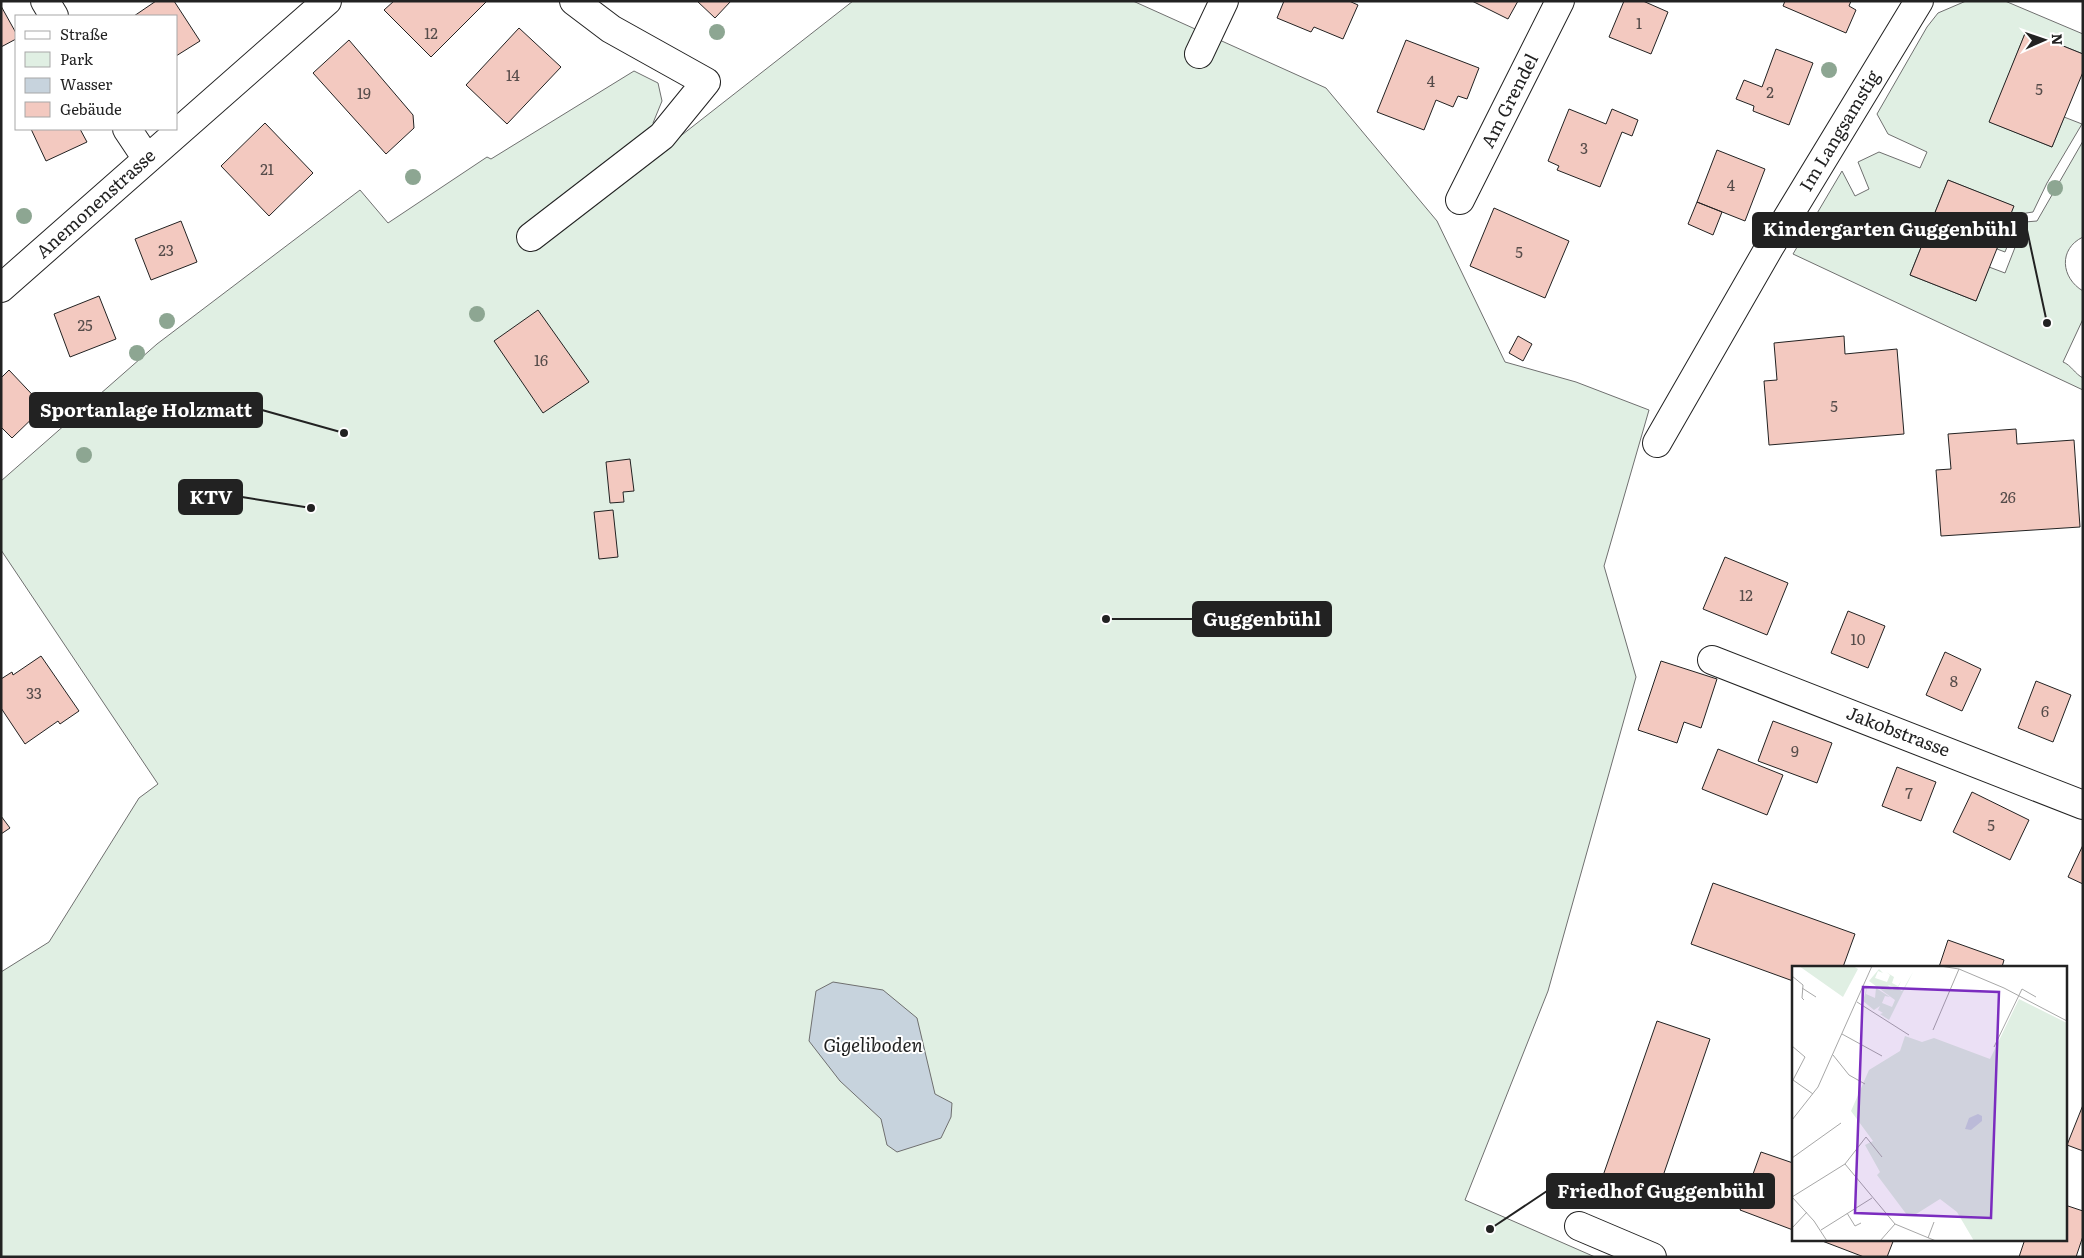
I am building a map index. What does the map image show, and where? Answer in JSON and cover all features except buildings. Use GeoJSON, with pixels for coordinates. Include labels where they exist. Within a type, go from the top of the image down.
{"type":"FeatureCollection","features":[{"type":"Feature","properties":{"kind":"street"},"geometry":{"type":"LineString","coordinates":[[45,1],[53,15]]}},
{"type":"Feature","properties":{"kind":"street","name":"Anemonenstrasse"},"geometry":{"type":"LineString","coordinates":[[1,288],[327,1]]}},
{"type":"Feature","properties":{"kind":"street"},"geometry":{"type":"LineString","coordinates":[[530,237],[662,136],[706,82],[611,29],[574,1]]}},
{"type":"Feature","properties":{"kind":"street"},"geometry":{"type":"LineString","coordinates":[[1199,54],[1224,1]]}},
{"type":"Feature","properties":{"kind":"street","name":"Am Grendel"},"geometry":{"type":"LineString","coordinates":[[1460,200],[1560,1]]}},
{"type":"Feature","properties":{"kind":"street","name":"Im Langsamstig"},"geometry":{"type":"LineString","coordinates":[[1657,442],[1769,248],[1919,1]]}},
{"type":"Feature","properties":{"kind":"street"},"geometry":{"type":"LineString","coordinates":[[128,130],[147,158]]}},
{"type":"Feature","properties":{"kind":"street","name":"Jakobstrasse"},"geometry":{"type":"LineString","coordinates":[[1712,660],[2083,805]]}},
{"type":"Feature","properties":{"kind":"street"},"geometry":{"type":"LineString","coordinates":[[1579,1226],[1652,1257]]}},
{"type":"Feature","properties":{"kind":"green space"},"geometry":{"type":"Polygon","coordinates":[[[853,1],[1133,1],[1326,88],[1437,221],[1505,362],[1576,382],[1649,410],[1604,566],[1636,677],[1548,991],[1465,1200],[1595,1257],[1,1257],[1,972],[49,942],[139,798],[158,784],[1,550],[1,481],[157,344],[360,190],[388,223],[487,157],[491,159],[634,71],[658,83],[662,101],[653,123],[669,145],[853,1]]]}},
{"type":"Feature","properties":{"kind":"green space"},"geometry":{"type":"Polygon","coordinates":[[[1966,1],[2005,1],[2083,34],[2083,54],[2026,31],[1990,122],[2052,147],[2064,117],[2082,124],[2047,183],[2033,212],[2020,214],[2005,252],[1997,249],[2013,206],[1948,180],[1910,275],[1976,301],[1989,267],[2005,273],[2025,222],[2037,221],[2083,141],[2083,237],[2069,249],[2065,264],[2070,279],[2083,291],[2083,319],[2063,362],[2083,378],[2083,390],[1793,254],[1842,171],[1855,196],[1869,189],[1858,162],[1879,152],[1920,168],[1927,152],[1888,134],[1877,114],[1927,27],[1938,13],[1966,1]]]}},
{"type":"Feature","properties":{"kind":"water","name":"Gigeliboden"},"geometry":{"type":"Polygon","coordinates":[[[833,982],[883,990],[917,1018],[935,1094],[952,1103],[951,1117],[941,1138],[897,1152],[887,1145],[881,1119],[840,1081],[809,1041],[816,991],[833,982]]]}},
{"type":"Feature","properties":{"kind":"place","name":"Kindergarten Guggenbühl"},"geometry":{"type":"Point","coordinates":[2047,323]}},
{"type":"Feature","properties":{"kind":"place","name":"Sportanlage Holzmatt"},"geometry":{"type":"Point","coordinates":[344,433]}},
{"type":"Feature","properties":{"kind":"place","name":"KTV"},"geometry":{"type":"Point","coordinates":[311,508]}},
{"type":"Feature","properties":{"kind":"place","name":"Guggenbühl"},"geometry":{"type":"Point","coordinates":[1106,619]}},
{"type":"Feature","properties":{"kind":"place","name":"Friedhof Guggenbühl"},"geometry":{"type":"Point","coordinates":[1490,1229]}}]}
